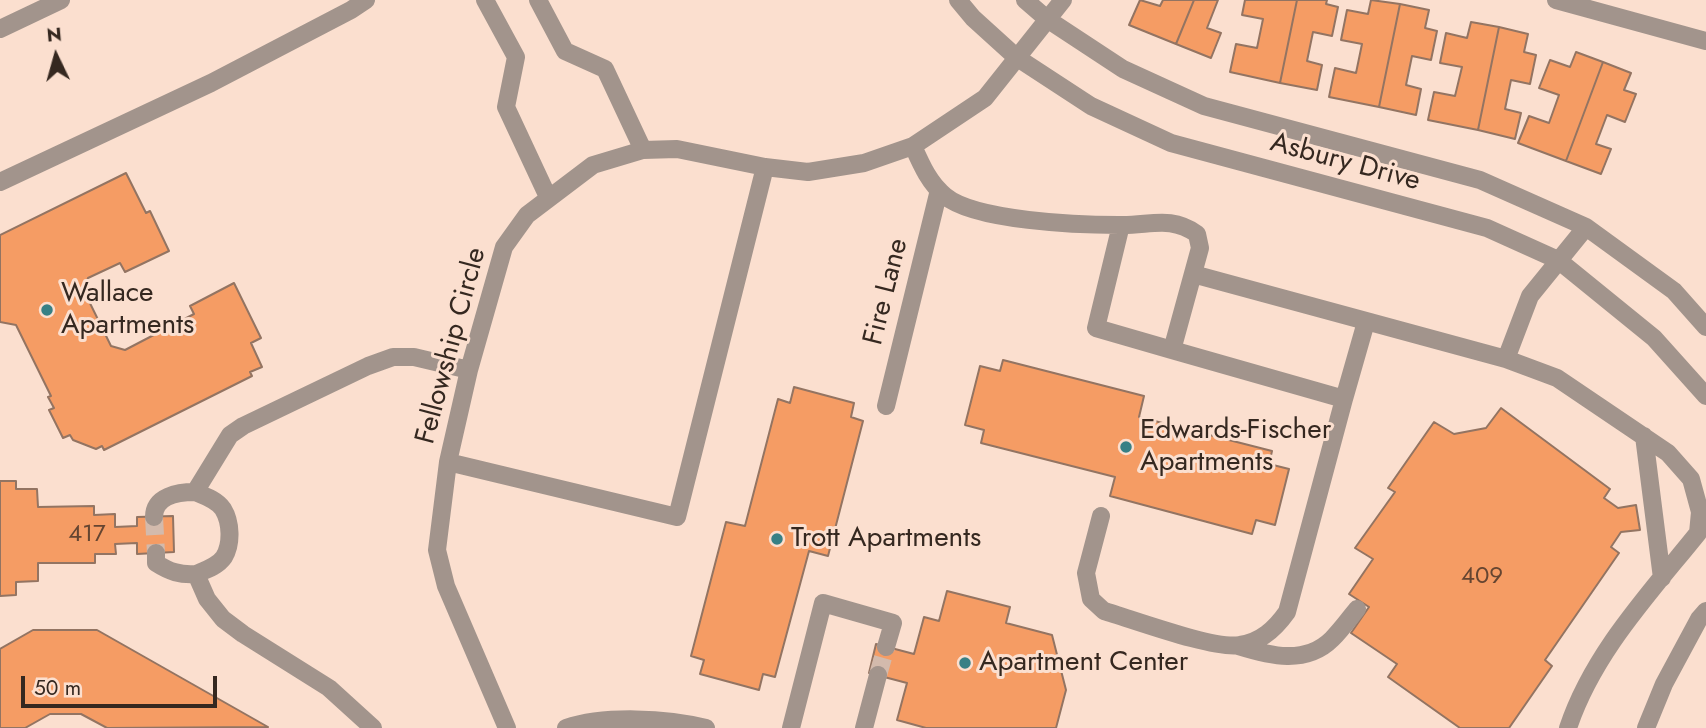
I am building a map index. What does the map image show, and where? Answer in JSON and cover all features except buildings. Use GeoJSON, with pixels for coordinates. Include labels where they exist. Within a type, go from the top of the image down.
{"type":"FeatureCollection","features":[{"type":"Feature","properties":{"kind":"street"},"geometry":{"type":"LineString","coordinates":[[0,30],[61,0]]}},
{"type":"Feature","properties":{"kind":"street"},"geometry":{"type":"LineString","coordinates":[[0,182],[211,83],[366,0]]}},
{"type":"Feature","properties":{"kind":"street"},"geometry":{"type":"LineString","coordinates":[[485,0],[516,57],[506,107],[548,197]]}},
{"type":"Feature","properties":{"kind":"street"},"geometry":{"type":"LineString","coordinates":[[538,0],[565,51],[605,69],[643,150]]}},
{"type":"Feature","properties":{"kind":"street","name":"Asbury Drive"},"geometry":{"type":"LineString","coordinates":[[958,0],[973,18],[1016,57],[1091,106],[1171,143],[1487,228],[1558,260],[1654,338],[1706,396]]}},
{"type":"Feature","properties":{"kind":"street","name":"Asbury Drive"},"geometry":{"type":"LineString","coordinates":[[1024,0],[1047,19],[1123,69],[1204,106],[1480,180],[1586,227],[1674,291],[1706,327]]}},
{"type":"Feature","properties":{"kind":"street","name":"Fellowship Circle"},"geometry":{"type":"LineString","coordinates":[[507,728],[446,586],[438,550],[448,462],[469,370],[504,247],[527,215],[593,165],[643,150],[677,149],[765,167],[808,172],[864,163],[913,146],[985,98],[1063,0]]}},
{"type":"Feature","properties":{"kind":"street"},"geometry":{"type":"LineString","coordinates":[[1556,0],[1706,41]]}},
{"type":"Feature","properties":{"kind":"street"},"geometry":{"type":"LineString","coordinates":[[913,146],[925,173],[946,197],[983,213],[1048,222],[1122,225],[1167,221],[1184,225],[1197,234],[1200,248],[1172,349]]}},
{"type":"Feature","properties":{"kind":"street"},"geometry":{"type":"LineString","coordinates":[[448,462],[677,517],[765,167]]}},
{"type":"Feature","properties":{"kind":"street","name":"Fire Lane"},"geometry":{"type":"LineString","coordinates":[[886,406],[939,190]]}},
{"type":"Feature","properties":{"kind":"street"},"geometry":{"type":"LineString","coordinates":[[1122,225],[1096,328],[1345,399]]}},
{"type":"Feature","properties":{"kind":"street"},"geometry":{"type":"LineString","coordinates":[[1506,359],[1530,296],[1586,227]]}},
{"type":"Feature","properties":{"kind":"street"},"geometry":{"type":"LineString","coordinates":[[1193,274],[1506,359],[1557,378],[1668,453],[1691,479],[1700,512],[1698,533],[1611,642],[1588,678],[1568,728]]}},
{"type":"Feature","properties":{"kind":"street"},"geometry":{"type":"LineString","coordinates":[[1238,646],[1260,640],[1279,624],[1287,612],[1366,322]]}},
{"type":"Feature","properties":{"kind":"street"},"geometry":{"type":"LineString","coordinates":[[195,492],[230,435],[243,426],[368,366],[393,357],[414,357],[469,370]]}},
{"type":"Feature","properties":{"kind":"street"},"geometry":{"type":"LineString","coordinates":[[1644,436],[1662,578]]}},
{"type":"Feature","properties":{"kind":"street"},"geometry":{"type":"LineString","coordinates":[[154,517],[154,508],[161,500],[182,492],[195,492],[210,498],[222,508],[230,532],[223,559],[196,574],[170,572],[156,563],[156,553]]}},
{"type":"Feature","properties":{"kind":"street"},"geometry":{"type":"LineString","coordinates":[[1101,516],[1086,573],[1091,599],[1104,611],[1213,643],[1238,646],[1270,656],[1307,656],[1331,640],[1357,609]]}},
{"type":"Feature","properties":{"kind":"street"},"geometry":{"type":"LineString","coordinates":[[196,574],[207,599],[223,619],[329,688],[373,728]]}},
{"type":"Feature","properties":{"kind":"street"},"geometry":{"type":"LineString","coordinates":[[791,728],[823,603],[893,623],[886,647]]}},
{"type":"Feature","properties":{"kind":"street"},"geometry":{"type":"LineString","coordinates":[[1646,728],[1664,684],[1706,611]]}},
{"type":"Feature","properties":{"kind":"street"},"geometry":{"type":"LineString","coordinates":[[864,728],[878,675]]}},
{"type":"Feature","properties":{"kind":"street"},"geometry":{"type":"LineString","coordinates":[[566,728],[609,721],[659,720],[706,728]]}},
{"type":"Feature","properties":{"kind":"tunnel"},"geometry":{"type":"LineString","coordinates":[[154,517],[156,553]]}},
{"type":"Feature","properties":{"kind":"tunnel"},"geometry":{"type":"LineString","coordinates":[[878,675],[886,647]]}},
{"type":"Feature","properties":{"kind":"place","name":"Wallace Apartments"},"geometry":{"type":"Point","coordinates":[47,310]}},
{"type":"Feature","properties":{"kind":"place","name":"Edwards-Fischer Apartments"},"geometry":{"type":"Point","coordinates":[1126,447]}},
{"type":"Feature","properties":{"kind":"place","name":"Trott Apartments"},"geometry":{"type":"Point","coordinates":[777,539]}},
{"type":"Feature","properties":{"kind":"place","name":"Apartment Center"},"geometry":{"type":"Point","coordinates":[965,663]}}]}
